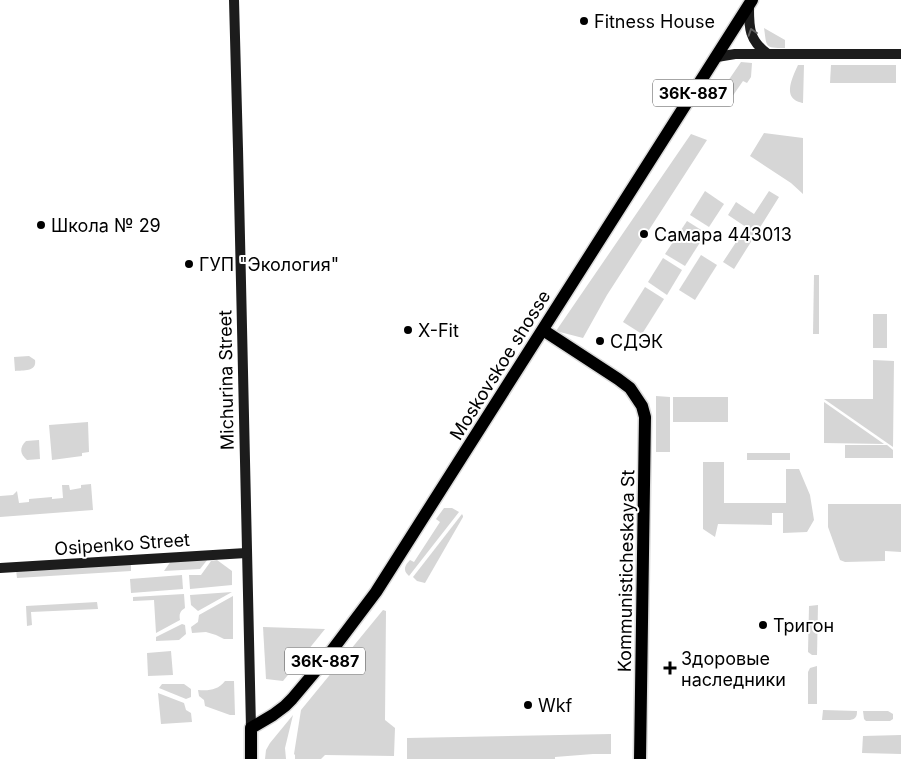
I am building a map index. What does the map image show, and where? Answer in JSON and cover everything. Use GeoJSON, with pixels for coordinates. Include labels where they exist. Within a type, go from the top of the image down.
{"type":"FeatureCollection","features":[{"type":"Feature","properties":{"kind":"main road","name":"Michurina Street"},"geometry":{"type":"LineString","coordinates":[[234,0],[251,759]]}},
{"type":"Feature","properties":{"kind":"main road"},"geometry":{"type":"LineString","coordinates":[[751,2],[749,26],[756,44],[768,54]]}},
{"type":"Feature","properties":{"kind":"main road","name":"Moskovskoe shosse"},"geometry":{"type":"LineString","coordinates":[[251,728],[273,716],[285,706],[324,661],[396,563],[751,2]]}},
{"type":"Feature","properties":{"kind":"main road"},"geometry":{"type":"LineString","coordinates":[[717,56],[735,54],[901,54]]}},
{"type":"Feature","properties":{"kind":"main road","name":"Kommunisticheskaya St"},"geometry":{"type":"LineString","coordinates":[[543,330],[630,388],[644,410],[640,759]]}},
{"type":"Feature","properties":{"kind":"main road","name":"Osipenko Street"},"geometry":{"type":"LineString","coordinates":[[0,568],[246,553]]}},
{"type":"Feature","properties":{"kind":"shaded area"},"geometry":{"type":"Polygon","coordinates":[[[764,28],[785,40],[785,48],[770,47],[766,43],[764,28]]]}},
{"type":"Feature","properties":{"kind":"shaded area"},"geometry":{"type":"Polygon","coordinates":[[[741,62],[752,63],[751,77],[747,83],[743,81],[725,107],[715,100],[741,62]]]}},
{"type":"Feature","properties":{"kind":"shaded area"},"geometry":{"type":"Polygon","coordinates":[[[798,65],[804,65],[803,103],[795,100],[790,93],[791,83],[798,65]]]}},
{"type":"Feature","properties":{"kind":"shaded area"},"geometry":{"type":"Polygon","coordinates":[[[831,65],[896,65],[896,83],[830,83],[831,65]]]}},
{"type":"Feature","properties":{"kind":"shaded area"},"geometry":{"type":"Polygon","coordinates":[[[764,133],[803,138],[803,194],[791,183],[750,156],[764,133]]]}},
{"type":"Feature","properties":{"kind":"shaded area"},"geometry":{"type":"Polygon","coordinates":[[[691,134],[707,140],[607,295],[583,338],[556,331],[691,134]]]}},
{"type":"Feature","properties":{"kind":"shaded area"},"geometry":{"type":"Polygon","coordinates":[[[705,191],[724,204],[709,227],[690,215],[705,191]]]}},
{"type":"Feature","properties":{"kind":"shaded area"},"geometry":{"type":"Polygon","coordinates":[[[769,191],[779,197],[734,269],[723,262],[746,227],[728,215],[736,202],[754,214],[769,191]]]}},
{"type":"Feature","properties":{"kind":"shaded area"},"geometry":{"type":"Polygon","coordinates":[[[687,221],[706,233],[685,266],[665,254],[687,221]]]}},
{"type":"Feature","properties":{"kind":"shaded area"},"geometry":{"type":"Polygon","coordinates":[[[701,255],[717,265],[695,300],[679,290],[701,255]]]}},
{"type":"Feature","properties":{"kind":"shaded area"},"geometry":{"type":"Polygon","coordinates":[[[663,258],[682,270],[667,295],[648,282],[663,258]]]}},
{"type":"Feature","properties":{"kind":"shaded area"},"geometry":{"type":"Polygon","coordinates":[[[814,275],[819,275],[819,334],[813,334],[814,275]]]}},
{"type":"Feature","properties":{"kind":"shaded area"},"geometry":{"type":"Polygon","coordinates":[[[645,287],[664,299],[642,334],[623,322],[645,287]]]}},
{"type":"Feature","properties":{"kind":"shaded area"},"geometry":{"type":"Polygon","coordinates":[[[873,314],[887,314],[887,348],[873,348],[873,314]]]}},
{"type":"Feature","properties":{"kind":"shaded area"},"geometry":{"type":"Polygon","coordinates":[[[29,356],[35,360],[34,367],[29,370],[15,371],[14,357],[29,356]]]}},
{"type":"Feature","properties":{"kind":"shaded area"},"geometry":{"type":"Polygon","coordinates":[[[873,360],[894,361],[893,447],[824,399],[873,399],[873,360]]]}},
{"type":"Feature","properties":{"kind":"shaded area"},"geometry":{"type":"Polygon","coordinates":[[[656,396],[670,397],[670,452],[656,452],[656,396]]]}},
{"type":"Feature","properties":{"kind":"shaded area"},"geometry":{"type":"Polygon","coordinates":[[[673,397],[728,397],[728,422],[673,422],[673,397]]]}},
{"type":"Feature","properties":{"kind":"shaded area"},"geometry":{"type":"Polygon","coordinates":[[[824,402],[884,444],[824,443],[824,402]]]}},
{"type":"Feature","properties":{"kind":"shaded area"},"geometry":{"type":"Polygon","coordinates":[[[88,422],[89,452],[82,453],[82,456],[52,460],[49,425],[88,422]]]}},
{"type":"Feature","properties":{"kind":"shaded area"},"geometry":{"type":"Polygon","coordinates":[[[39,440],[40,459],[27,460],[22,453],[22,446],[26,441],[39,440]]]}},
{"type":"Feature","properties":{"kind":"shaded area"},"geometry":{"type":"Polygon","coordinates":[[[845,445],[887,445],[893,450],[893,458],[845,458],[845,445]]]}},
{"type":"Feature","properties":{"kind":"shaded area"},"geometry":{"type":"Polygon","coordinates":[[[747,453],[790,453],[790,460],[747,460],[747,453]]]}},
{"type":"Feature","properties":{"kind":"shaded area"},"geometry":{"type":"Polygon","coordinates":[[[703,462],[724,462],[724,503],[786,503],[786,469],[799,469],[810,495],[814,520],[807,532],[783,533],[783,513],[772,513],[772,525],[718,524],[715,537],[703,529],[703,462]]]}},
{"type":"Feature","properties":{"kind":"shaded area"},"geometry":{"type":"Polygon","coordinates":[[[91,484],[93,510],[0,517],[0,496],[13,495],[17,491],[19,503],[29,502],[29,499],[63,498],[62,485],[69,485],[70,490],[81,488],[81,485],[91,484]]]}},
{"type":"Feature","properties":{"kind":"shaded area"},"geometry":{"type":"Polygon","coordinates":[[[828,504],[901,504],[901,552],[885,551],[885,561],[845,562],[840,560],[828,527],[828,504]]]}},
{"type":"Feature","properties":{"kind":"shaded area"},"geometry":{"type":"Polygon","coordinates":[[[444,508],[452,508],[459,512],[409,576],[405,570],[406,566],[410,560],[414,562],[440,522],[436,519],[444,508]]]}},
{"type":"Feature","properties":{"kind":"shaded area"},"geometry":{"type":"Polygon","coordinates":[[[462,514],[463,517],[425,583],[417,581],[413,577],[462,514]]]}},
{"type":"Feature","properties":{"kind":"shaded area"},"geometry":{"type":"Polygon","coordinates":[[[208,559],[200,569],[164,571],[171,561],[208,559]]]}},
{"type":"Feature","properties":{"kind":"shaded area"},"geometry":{"type":"Polygon","coordinates":[[[217,560],[232,571],[232,585],[190,589],[189,575],[201,575],[211,561],[217,560]]]}},
{"type":"Feature","properties":{"kind":"shaded area"},"geometry":{"type":"Polygon","coordinates":[[[131,563],[131,571],[17,578],[16,570],[131,563]]]}},
{"type":"Feature","properties":{"kind":"shaded area"},"geometry":{"type":"Polygon","coordinates":[[[182,575],[183,589],[131,593],[130,579],[182,575]]]}},
{"type":"Feature","properties":{"kind":"shaded area"},"geometry":{"type":"Polygon","coordinates":[[[232,592],[198,611],[191,605],[190,595],[232,592]]]}},
{"type":"Feature","properties":{"kind":"shaded area"},"geometry":{"type":"Polygon","coordinates":[[[184,594],[185,608],[180,613],[180,620],[156,633],[154,600],[133,601],[133,597],[184,594]]]}},
{"type":"Feature","properties":{"kind":"shaded area"},"geometry":{"type":"Polygon","coordinates":[[[233,596],[233,639],[224,639],[206,632],[192,633],[191,627],[198,622],[199,615],[233,596]]]}},
{"type":"Feature","properties":{"kind":"shaded area"},"geometry":{"type":"Polygon","coordinates":[[[97,602],[98,609],[31,612],[32,625],[27,626],[26,606],[97,602]]]}},
{"type":"Feature","properties":{"kind":"shaded area"},"geometry":{"type":"Polygon","coordinates":[[[818,605],[817,655],[812,655],[808,652],[809,606],[818,605]]]}},
{"type":"Feature","properties":{"kind":"shaded area"},"geometry":{"type":"Polygon","coordinates":[[[383,610],[386,611],[385,720],[395,728],[394,756],[325,755],[321,759],[295,759],[294,754],[301,710],[383,610]]]}},
{"type":"Feature","properties":{"kind":"shaded area"},"geometry":{"type":"Polygon","coordinates":[[[182,624],[185,625],[186,634],[179,640],[156,641],[156,637],[182,624]]]}},
{"type":"Feature","properties":{"kind":"shaded area"},"geometry":{"type":"Polygon","coordinates":[[[263,627],[325,629],[283,681],[266,679],[263,627]]]}},
{"type":"Feature","properties":{"kind":"shaded area"},"geometry":{"type":"Polygon","coordinates":[[[171,651],[173,675],[148,676],[147,653],[171,651]]]}},
{"type":"Feature","properties":{"kind":"shaded area"},"geometry":{"type":"Polygon","coordinates":[[[817,666],[817,704],[808,704],[808,672],[810,668],[817,666]]]}},
{"type":"Feature","properties":{"kind":"shaded area"},"geometry":{"type":"Polygon","coordinates":[[[225,681],[234,681],[235,715],[205,706],[204,700],[199,696],[198,690],[213,689],[225,681]]]}},
{"type":"Feature","properties":{"kind":"shaded area"},"geometry":{"type":"Polygon","coordinates":[[[162,684],[184,684],[191,689],[191,697],[186,699],[159,688],[162,684]]]}},
{"type":"Feature","properties":{"kind":"shaded area"},"geometry":{"type":"Polygon","coordinates":[[[158,693],[184,703],[186,710],[191,713],[192,722],[161,724],[158,693]]]}},
{"type":"Feature","properties":{"kind":"shaded area"},"geometry":{"type":"Polygon","coordinates":[[[823,710],[857,711],[857,713],[855,718],[850,720],[822,720],[823,710]]]}},
{"type":"Feature","properties":{"kind":"shaded area"},"geometry":{"type":"Polygon","coordinates":[[[863,711],[888,711],[893,714],[893,719],[890,721],[866,721],[863,711]]]}},
{"type":"Feature","properties":{"kind":"shaded area"},"geometry":{"type":"Polygon","coordinates":[[[293,715],[285,748],[286,759],[265,759],[266,750],[270,743],[293,715]]]}},
{"type":"Feature","properties":{"kind":"shaded area"},"geometry":{"type":"Polygon","coordinates":[[[611,734],[611,754],[555,757],[555,759],[407,759],[407,738],[611,734]]]}},
{"type":"Feature","properties":{"kind":"shaded area"},"geometry":{"type":"Polygon","coordinates":[[[901,735],[901,754],[862,753],[863,736],[901,735]]]}},
{"type":"Feature","properties":{"kind":"place","name":"Fitness House"},"geometry":{"type":"Point","coordinates":[584,21]}},
{"type":"Feature","properties":{"kind":"place","name":"Школа № 29"},"geometry":{"type":"Point","coordinates":[41,225]}},
{"type":"Feature","properties":{"kind":"place","name":"Самара 443013"},"geometry":{"type":"Point","coordinates":[644,234]}},
{"type":"Feature","properties":{"kind":"place","name":"ГУП \"Экология\""},"geometry":{"type":"Point","coordinates":[189,264]}},
{"type":"Feature","properties":{"kind":"place","name":"X-Fit"},"geometry":{"type":"Point","coordinates":[408,330]}},
{"type":"Feature","properties":{"kind":"place","name":"СДЭК"},"geometry":{"type":"Point","coordinates":[600,341]}},
{"type":"Feature","properties":{"kind":"place","name":"Тригон"},"geometry":{"type":"Point","coordinates":[763,625]}},
{"type":"Feature","properties":{"kind":"place","name":"Здоровые наследники"},"geometry":{"type":"Point","coordinates":[670,668]}},
{"type":"Feature","properties":{"kind":"place","name":"Wkf"},"geometry":{"type":"Point","coordinates":[528,705]}}]}
